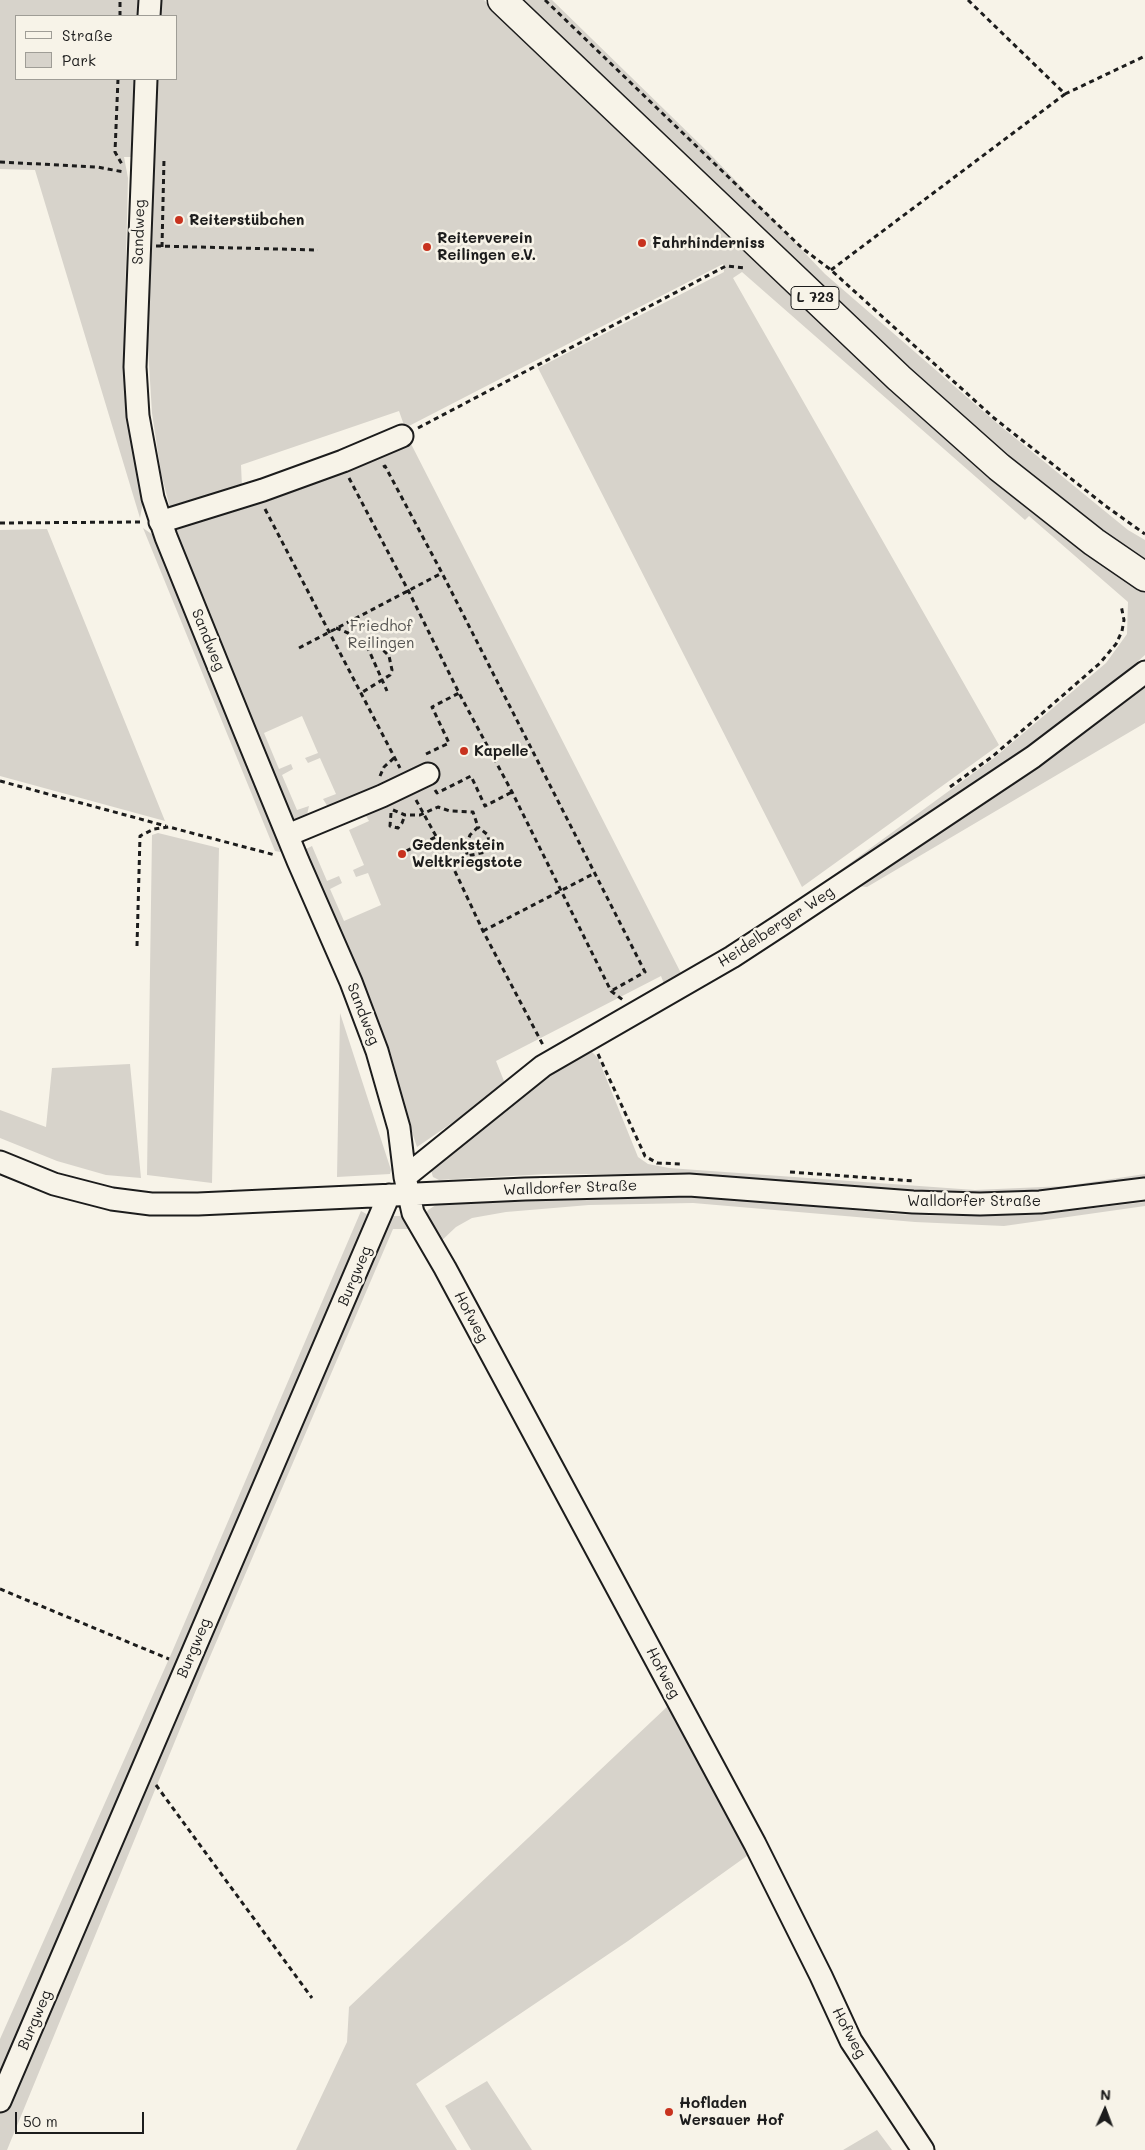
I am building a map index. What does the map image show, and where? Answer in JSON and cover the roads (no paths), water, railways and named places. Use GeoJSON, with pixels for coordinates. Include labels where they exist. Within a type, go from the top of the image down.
{"type":"FeatureCollection","features":[{"type":"Feature","properties":{"kind":"main road","name":"L 723"},"geometry":{"type":"LineString","coordinates":[[502,0],[899,378],[999,467],[1094,542],[1145,577]]}},
{"type":"Feature","properties":{"kind":"street"},"geometry":{"type":"LineString","coordinates":[[149,15],[150,0]]}},
{"type":"Feature","properties":{"kind":"street","name":"Sandweg"},"geometry":{"type":"LineString","coordinates":[[146,80],[135,367],[138,416],[144,458],[160,522],[298,861],[351,982],[377,1052],[400,1128],[401,1188]]}},
{"type":"Feature","properties":{"kind":"street"},"geometry":{"type":"LineString","coordinates":[[160,522],[263,490],[343,461],[402,436]]}},
{"type":"Feature","properties":{"kind":"street","name":"Heidelberger Weg"},"geometry":{"type":"LineString","coordinates":[[401,1188],[543,1066],[732,957],[781,925],[1033,757],[1145,672]]}},
{"type":"Feature","properties":{"kind":"street"},"geometry":{"type":"LineString","coordinates":[[288,835],[382,796],[428,774]]}},
{"type":"Feature","properties":{"kind":"street","name":"Walldorfer Straße"},"geometry":{"type":"LineString","coordinates":[[0,1162],[62,1186],[112,1199],[151,1204],[198,1204],[401,1188],[689,1185],[912,1202],[980,1204],[1040,1202],[1145,1189]]}},
{"type":"Feature","properties":{"kind":"street","name":"Burgweg"},"geometry":{"type":"LineString","coordinates":[[0,2101],[186,1666],[401,1188]]}},
{"type":"Feature","properties":{"kind":"street","name":"Hofweg"},"geometry":{"type":"LineString","coordinates":[[401,1188],[755,1844],[821,1976],[851,2041],[923,2150]]}},
{"type":"Feature","properties":{"kind":"place","name":"Reiterstübchen"},"geometry":{"type":"Point","coordinates":[179,220]}},
{"type":"Feature","properties":{"kind":"place","name":"Fahrhinderniss"},"geometry":{"type":"Point","coordinates":[642,243]}},
{"type":"Feature","properties":{"kind":"place","name":"Reiterverein Reilingen e.V."},"geometry":{"type":"Point","coordinates":[427,247]}},
{"type":"Feature","properties":{"kind":"place","name":"Kapelle"},"geometry":{"type":"Point","coordinates":[464,751]}},
{"type":"Feature","properties":{"kind":"place","name":"Gedenkstein Weltkriegstote"},"geometry":{"type":"Point","coordinates":[402,854]}},
{"type":"Feature","properties":{"kind":"place","name":"Hofladen Wersauer Hof"},"geometry":{"type":"Point","coordinates":[669,2112]}},
{"type":"Feature","properties":{"kind":"park label","name":"Friedhof Reilingen"},"geometry":{"type":"Point","coordinates":[381,634]}}]}
